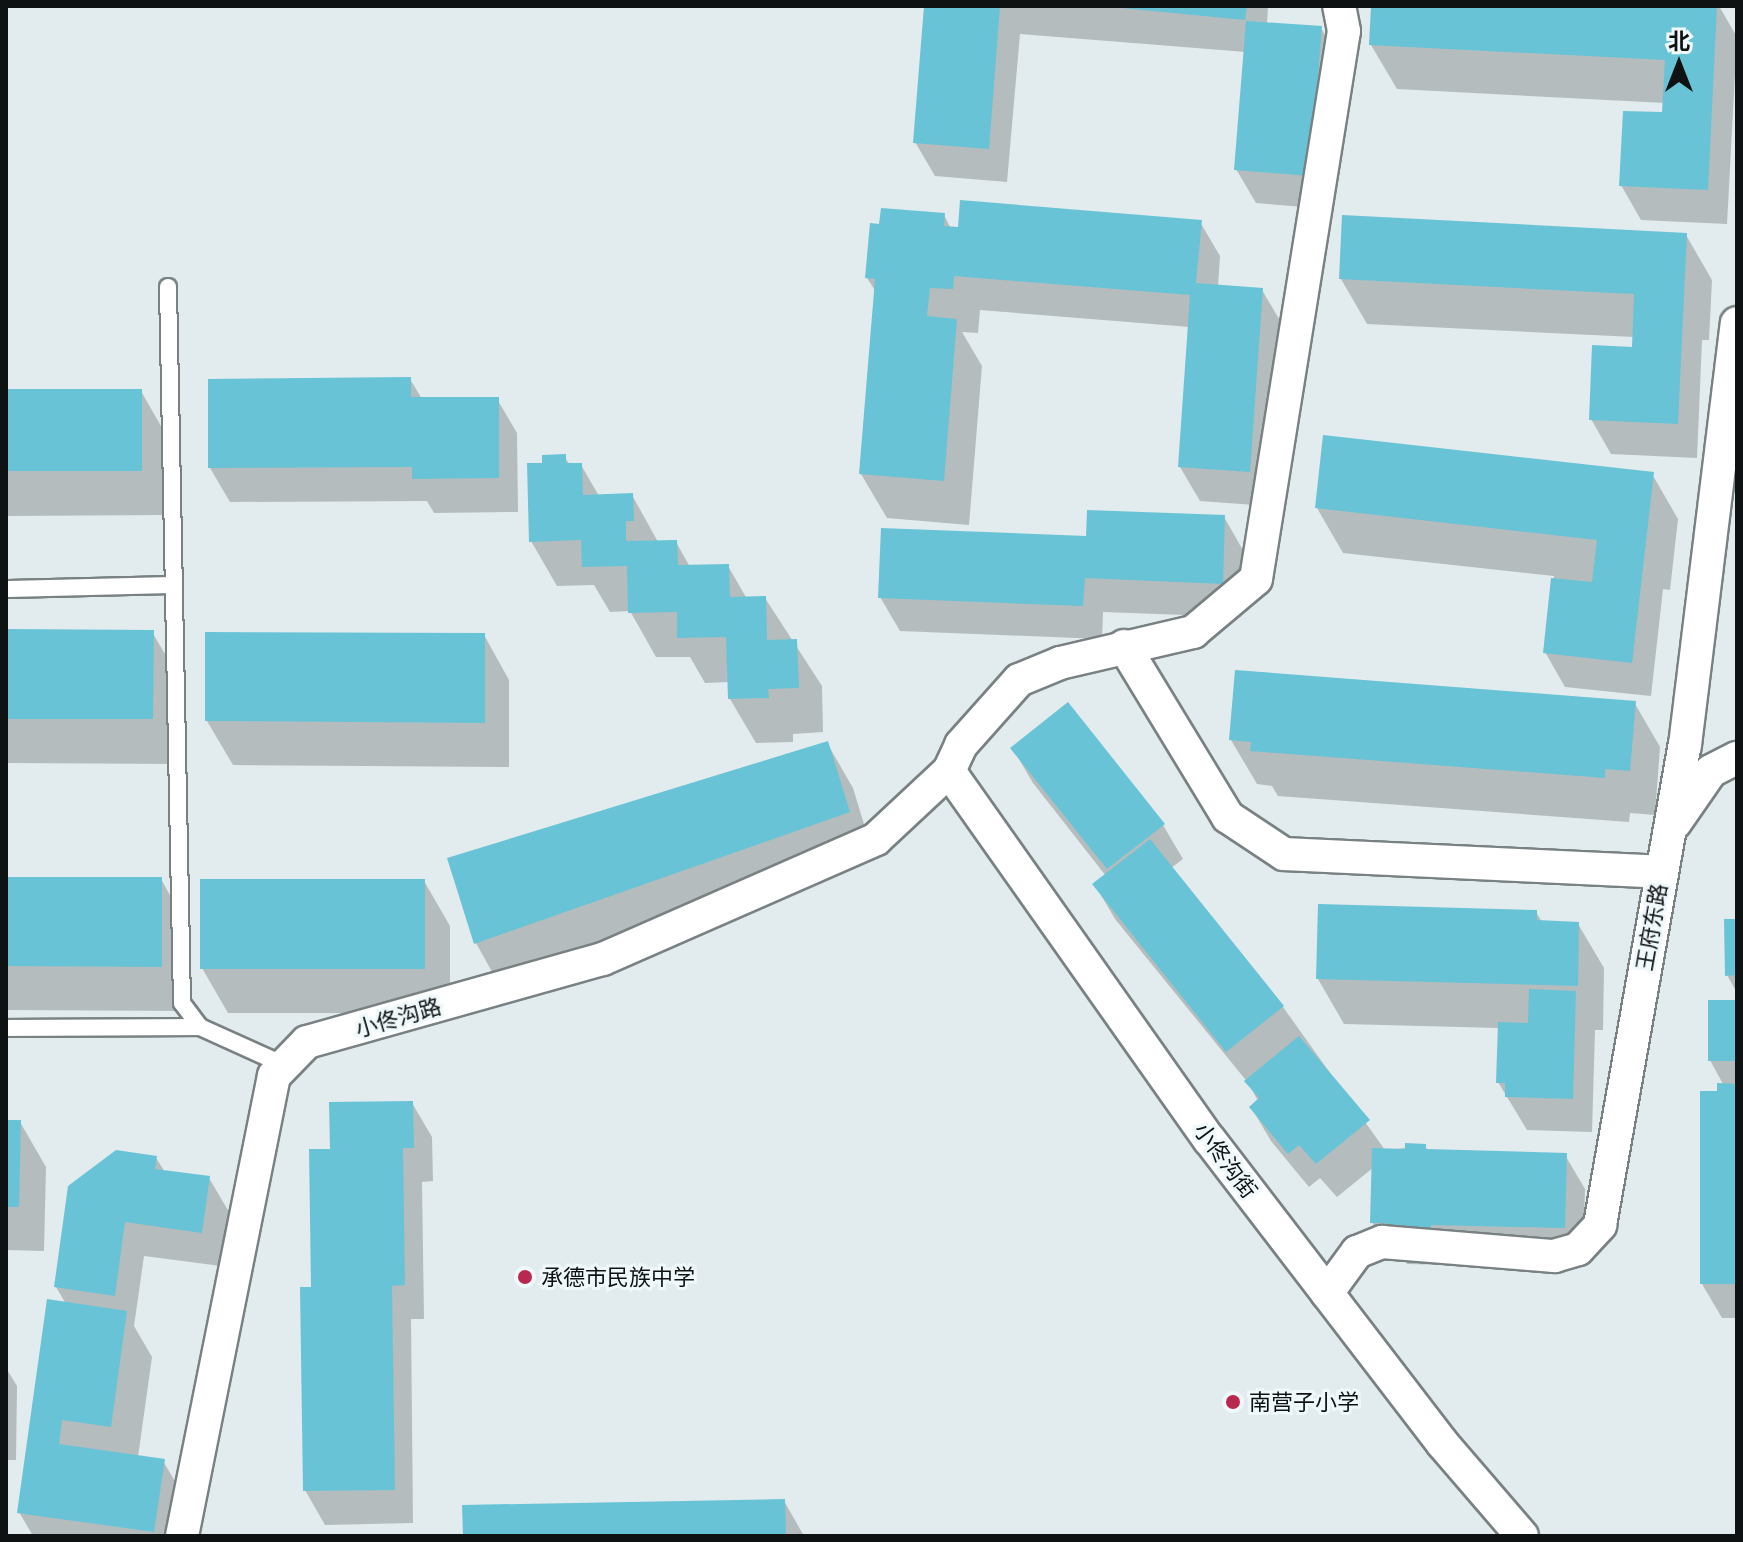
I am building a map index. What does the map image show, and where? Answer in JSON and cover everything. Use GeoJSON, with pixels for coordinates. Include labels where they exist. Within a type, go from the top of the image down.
{"type":"FeatureCollection","features":[{"type":"Feature","properties":{"kind":"street","name":"小佟沟路"},"geometry":{"type":"LineString","coordinates":[[182,1536],[274,1076],[307,1042],[603,959],[876,839],[949,771],[961,745],[1019,680],[1124,646],[1193,632],[1256,579],[1344,31],[1339,6]]}},
{"type":"Feature","properties":{"kind":"street","name":"王府东路"},"geometry":{"type":"LineString","coordinates":[[1327,1293],[1357,1252],[1382,1242],[1554,1256],[1578,1249],[1600,1225],[1685,745],[1737,323]]}},
{"type":"Feature","properties":{"kind":"street"},"geometry":{"type":"LineString","coordinates":[[1124,646],[1228,817],[1284,854],[1661,872]]}},
{"type":"Feature","properties":{"kind":"street"},"geometry":{"type":"LineString","coordinates":[[1669,832],[1711,771],[1737,758]]}},
{"type":"Feature","properties":{"kind":"street","name":"小佟沟街"},"geometry":{"type":"LineString","coordinates":[[949,771],[1209,1139],[1327,1293],[1522,1536]]}},
{"type":"Feature","properties":{"kind":"lane"},"geometry":{"type":"LineString","coordinates":[[168,287],[182,1003],[200,1027]]}},
{"type":"Feature","properties":{"kind":"lane"},"geometry":{"type":"LineString","coordinates":[[6,589],[174,585]]}},
{"type":"Feature","properties":{"kind":"lane"},"geometry":{"type":"LineString","coordinates":[[6,1028],[200,1027],[284,1065]]}},
{"type":"Feature","properties":{"kind":"building"},"geometry":{"type":"Polygon","coordinates":[[[924,6],[1000,6],[989,149],[913,143],[924,6]]]}},
{"type":"Feature","properties":{"kind":"building"},"geometry":{"type":"Polygon","coordinates":[[[1101,6],[1247,6],[1245,20],[1101,6]]]}},
{"type":"Feature","properties":{"kind":"building"},"geometry":{"type":"Polygon","coordinates":[[[1371,6],[1717,6],[1708,190],[1619,186],[1623,111],[1662,112],[1665,60],[1369,45],[1371,6]]]}},
{"type":"Feature","properties":{"kind":"building"},"geometry":{"type":"Polygon","coordinates":[[[1246,21],[1322,26],[1310,176],[1234,170],[1246,21]]]}},
{"type":"Feature","properties":{"kind":"building"},"geometry":{"type":"Polygon","coordinates":[[[960,200],[1202,220],[1196,283],[1263,288],[1250,472],[1178,467],[1190,295],[954,276],[953,289],[930,288],[927,316],[957,319],[944,481],[859,474],[875,279],[865,278],[870,223],[879,224],[881,208],[945,213],[944,226],[958,227],[960,200]]]}},
{"type":"Feature","properties":{"kind":"building"},"geometry":{"type":"Polygon","coordinates":[[[1342,215],[1687,233],[1678,424],[1589,420],[1592,345],[1632,347],[1634,294],[1339,279],[1342,215]]]}},
{"type":"Feature","properties":{"kind":"building"},"geometry":{"type":"Polygon","coordinates":[[[411,377],[411,397],[499,397],[499,478],[412,479],[412,467],[208,468],[208,379],[411,377]]]}},
{"type":"Feature","properties":{"kind":"building"},"geometry":{"type":"Polygon","coordinates":[[[6,389],[142,389],[142,471],[6,471],[6,389]]]}},
{"type":"Feature","properties":{"kind":"building"},"geometry":{"type":"Polygon","coordinates":[[[1323,435],[1654,472],[1632,663],[1543,653],[1551,578],[1592,582],[1597,540],[1315,508],[1323,435]]]}},
{"type":"Feature","properties":{"kind":"building"},"geometry":{"type":"Polygon","coordinates":[[[566,454],[566,463],[582,463],[583,495],[633,493],[634,521],[626,521],[626,541],[677,540],[678,565],[729,564],[730,597],[766,596],[767,640],[797,639],[799,688],[768,689],[769,698],[728,699],[726,637],[677,638],[677,612],[628,613],[627,566],[582,567],[581,540],[529,542],[527,463],[542,463],[542,455],[566,454]]]}},
{"type":"Feature","properties":{"kind":"building"},"geometry":{"type":"Polygon","coordinates":[[[1087,510],[1225,515],[1223,584],[1085,578],[1083,606],[878,598],[881,528],[1086,536],[1087,510]]]}},
{"type":"Feature","properties":{"kind":"building"},"geometry":{"type":"Polygon","coordinates":[[[6,629],[154,630],[153,719],[6,719],[6,629]]]}},
{"type":"Feature","properties":{"kind":"building"},"geometry":{"type":"Polygon","coordinates":[[[205,632],[485,633],[485,723],[205,721],[205,632]]]}},
{"type":"Feature","properties":{"kind":"building"},"geometry":{"type":"Polygon","coordinates":[[[1235,670],[1636,701],[1630,771],[1605,769],[1605,778],[1250,751],[1251,742],[1229,740],[1235,670]]]}},
{"type":"Feature","properties":{"kind":"building"},"geometry":{"type":"Polygon","coordinates":[[[1068,702],[1165,824],[1107,869],[1010,748],[1068,702]]]}},
{"type":"Feature","properties":{"kind":"building"},"geometry":{"type":"Polygon","coordinates":[[[828,741],[850,812],[474,944],[447,858],[828,741]]]}},
{"type":"Feature","properties":{"kind":"building"},"geometry":{"type":"Polygon","coordinates":[[[1150,839],[1284,1006],[1226,1052],[1092,884],[1150,839]]]}},
{"type":"Feature","properties":{"kind":"building"},"geometry":{"type":"Polygon","coordinates":[[[6,877],[162,877],[162,967],[6,966],[6,877]]]}},
{"type":"Feature","properties":{"kind":"building"},"geometry":{"type":"Polygon","coordinates":[[[200,879],[425,879],[425,969],[200,969],[200,879]]]}},
{"type":"Feature","properties":{"kind":"building"},"geometry":{"type":"Polygon","coordinates":[[[1318,904],[1537,910],[1537,920],[1579,922],[1578,986],[1316,979],[1318,904]]]}},
{"type":"Feature","properties":{"kind":"building"},"geometry":{"type":"Polygon","coordinates":[[[1724,919],[1737,919],[1737,975],[1725,976],[1724,919]]]}},
{"type":"Feature","properties":{"kind":"building"},"geometry":{"type":"Polygon","coordinates":[[[1529,989],[1576,991],[1573,1099],[1505,1097],[1505,1083],[1496,1083],[1498,1022],[1528,1023],[1529,989]]]}},
{"type":"Feature","properties":{"kind":"building"},"geometry":{"type":"Polygon","coordinates":[[[1708,1000],[1737,1000],[1737,1061],[1708,1061],[1708,1000]]]}},
{"type":"Feature","properties":{"kind":"building"},"geometry":{"type":"Polygon","coordinates":[[[1299,1036],[1370,1120],[1316,1164],[1299,1145],[1288,1154],[1249,1107],[1259,1098],[1244,1081],[1299,1036]]]}},
{"type":"Feature","properties":{"kind":"building"},"geometry":{"type":"Polygon","coordinates":[[[1717,1083],[1737,1084],[1737,1284],[1700,1284],[1700,1091],[1717,1091],[1717,1083]]]}},
{"type":"Feature","properties":{"kind":"building"},"geometry":{"type":"Polygon","coordinates":[[[413,1101],[414,1148],[403,1148],[405,1285],[392,1286],[395,1490],[303,1491],[300,1287],[311,1287],[309,1149],[330,1149],[329,1102],[413,1101]]]}},
{"type":"Feature","properties":{"kind":"building"},"geometry":{"type":"Polygon","coordinates":[[[6,1120],[21,1120],[19,1207],[6,1207],[6,1120]]]}},
{"type":"Feature","properties":{"kind":"building"},"geometry":{"type":"Polygon","coordinates":[[[1405,1143],[1426,1144],[1426,1149],[1567,1153],[1565,1228],[1431,1225],[1431,1232],[1385,1230],[1386,1223],[1370,1223],[1372,1148],[1405,1149],[1405,1143]]]}},
{"type":"Feature","properties":{"kind":"building"},"geometry":{"type":"Polygon","coordinates":[[[116,1150],[157,1156],[155,1169],[210,1176],[202,1233],[125,1222],[115,1296],[54,1287],[68,1186],[116,1150]]]}},
{"type":"Feature","properties":{"kind":"building"},"geometry":{"type":"Polygon","coordinates":[[[47,1299],[127,1311],[111,1427],[62,1420],[59,1444],[165,1459],[154,1532],[17,1513],[47,1299]]]}},
{"type":"Feature","properties":{"kind":"building"},"geometry":{"type":"Polygon","coordinates":[[[785,1499],[786,1536],[463,1536],[462,1505],[785,1499]]]}},
{"type":"Feature","properties":{"kind":"place","name":"承德市民族中学"},"geometry":{"type":"Point","coordinates":[525,1277]}},
{"type":"Feature","properties":{"kind":"place","name":"南营子小学"},"geometry":{"type":"Point","coordinates":[1233,1402]}}]}
